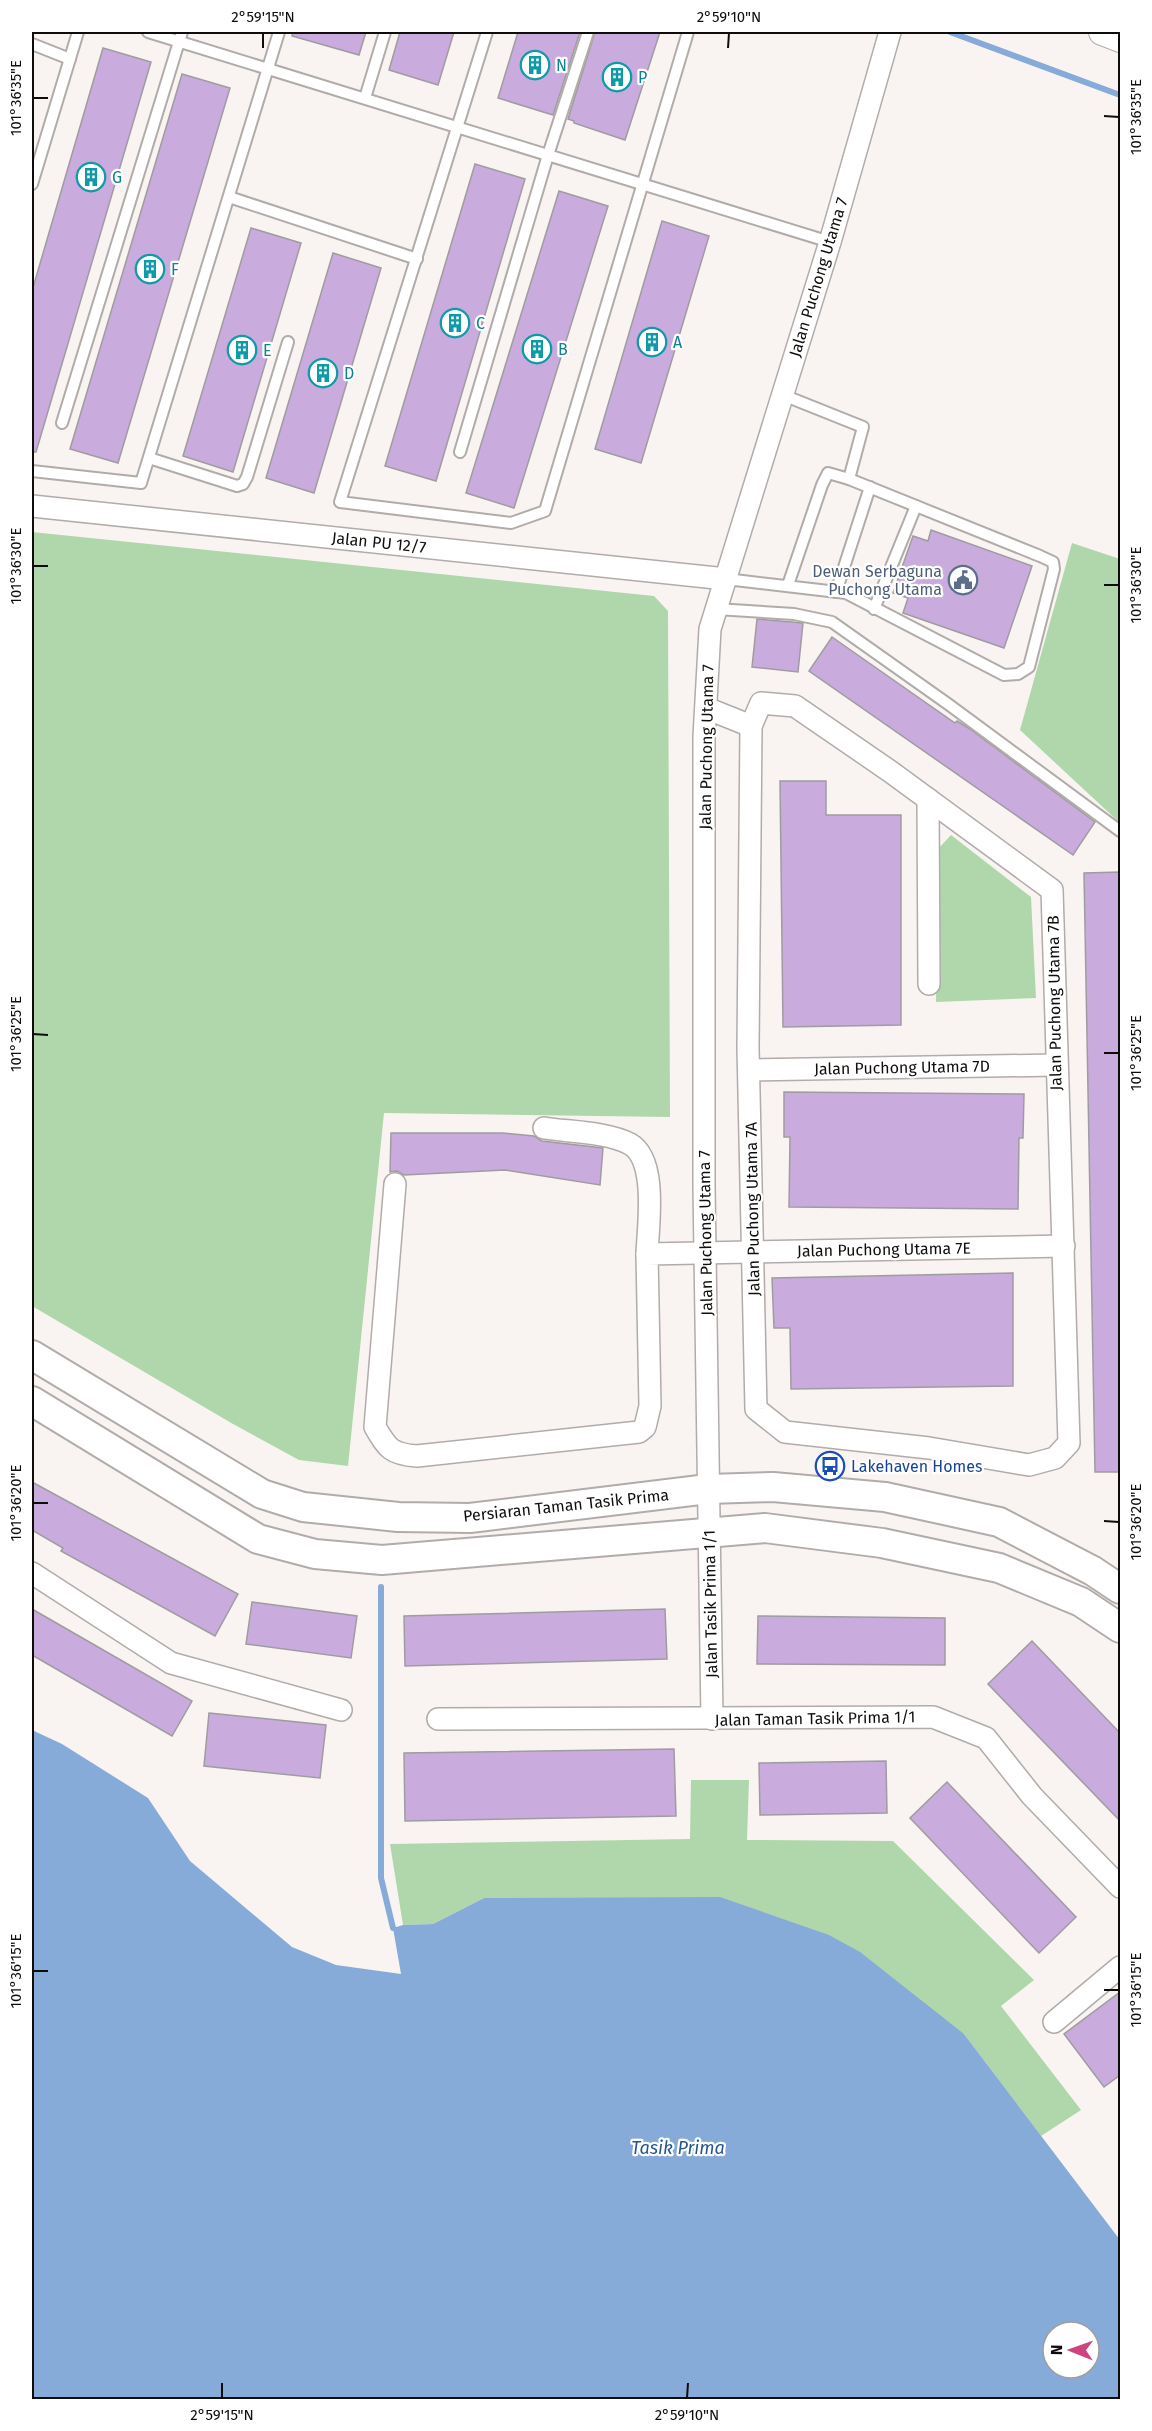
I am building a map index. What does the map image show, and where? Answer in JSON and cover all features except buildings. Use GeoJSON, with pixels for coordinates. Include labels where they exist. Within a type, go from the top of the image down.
{"type":"FeatureCollection","features":[{"type":"Feature","properties":{"kind":"main road","name":"Persiaran Taman Tasik Prima"},"geometry":{"type":"LineString","coordinates":[[32,1355],[262,1494],[303,1507],[398,1517],[470,1518],[708,1489],[773,1487],[885,1497],[999,1522],[1093,1571],[1120,1589]]}},
{"type":"Feature","properties":{"kind":"main road"},"geometry":{"type":"LineString","coordinates":[[32,1401],[258,1539],[315,1554],[382,1560],[765,1528],[882,1543],[999,1568],[1081,1602],[1120,1628]]}},
{"type":"Feature","properties":{"kind":"street","name":"Jalan Puchong Utama 7"},"geometry":{"type":"LineString","coordinates":[[708,1489],[704,737],[710,629],[830,242],[890,32]]}},
{"type":"Feature","properties":{"kind":"street"},"geometry":{"type":"LineString","coordinates":[[1102,32],[1120,39]]}},
{"type":"Feature","properties":{"kind":"street","name":"Jalan PU 12/7"},"geometry":{"type":"LineString","coordinates":[[32,506],[726,579]]}},
{"type":"Feature","properties":{"kind":"street","name":"Jalan Puchong Utama 7B"},"geometry":{"type":"LineString","coordinates":[[751,726],[761,703],[795,706],[928,799],[1052,890],[1069,1443],[1055,1458],[1029,1465]]}},
{"type":"Feature","properties":{"kind":"street"},"geometry":{"type":"LineString","coordinates":[[706,708],[751,726]]}},
{"type":"Feature","properties":{"kind":"street","name":"Jalan Puchong Utama 7A"},"geometry":{"type":"LineString","coordinates":[[751,726],[749,1070],[756,1409],[784,1432],[929,1448],[1029,1465]]}},
{"type":"Feature","properties":{"kind":"street"},"geometry":{"type":"LineString","coordinates":[[928,799],[928,984]]}},
{"type":"Feature","properties":{"kind":"street","name":"Jalan Puchong Utama 7D"},"geometry":{"type":"LineString","coordinates":[[749,1070],[1056,1065]]}},
{"type":"Feature","properties":{"kind":"street"},"geometry":{"type":"LineString","coordinates":[[395,1184],[375,1426],[390,1450],[400,1455],[417,1456],[639,1432],[645,1427],[650,1406],[647,1254],[649,1190],[646,1165],[632,1145],[613,1138],[544,1128]]}},
{"type":"Feature","properties":{"kind":"street","name":"Jalan Puchong Utama 7E"},"geometry":{"type":"LineString","coordinates":[[647,1254],[1064,1246]]}},
{"type":"Feature","properties":{"kind":"street","name":"Jalan Tasik Prima 1/1"},"geometry":{"type":"LineString","coordinates":[[708,1489],[712,1719]]}},
{"type":"Feature","properties":{"kind":"street"},"geometry":{"type":"LineString","coordinates":[[32,1573],[171,1663],[341,1710]]}},
{"type":"Feature","properties":{"kind":"street","name":"Jalan Taman Tasik Prima 1/1"},"geometry":{"type":"LineString","coordinates":[[438,1719],[933,1717],[986,1738],[1032,1796],[1120,1887]]}},
{"type":"Feature","properties":{"kind":"street"},"geometry":{"type":"LineString","coordinates":[[1054,2022],[1120,1967]]}},
{"type":"Feature","properties":{"kind":"lane"},"geometry":{"type":"LineString","coordinates":[[32,184],[37,146],[78,32]]}},
{"type":"Feature","properties":{"kind":"lane"},"geometry":{"type":"LineString","coordinates":[[148,32],[180,36],[268,69],[830,242]]}},
{"type":"Feature","properties":{"kind":"lane"},"geometry":{"type":"LineString","coordinates":[[32,471],[141,483],[279,32]]}},
{"type":"Feature","properties":{"kind":"lane"},"geometry":{"type":"LineString","coordinates":[[365,98],[385,32]]}},
{"type":"Feature","properties":{"kind":"lane"},"geometry":{"type":"LineString","coordinates":[[487,32],[340,502],[511,523],[545,511],[688,32]]}},
{"type":"Feature","properties":{"kind":"lane"},"geometry":{"type":"LineString","coordinates":[[460,452],[548,155],[588,32]]}},
{"type":"Feature","properties":{"kind":"lane"},"geometry":{"type":"LineString","coordinates":[[62,423],[180,36]]}},
{"type":"Feature","properties":{"kind":"lane"},"geometry":{"type":"LineString","coordinates":[[32,44],[70,59]]}},
{"type":"Feature","properties":{"kind":"lane"},"geometry":{"type":"LineString","coordinates":[[229,197],[417,259]]}},
{"type":"Feature","properties":{"kind":"lane"},"geometry":{"type":"LineString","coordinates":[[149,458],[237,486],[243,484],[248,477],[288,342]]}},
{"type":"Feature","properties":{"kind":"lane"},"geometry":{"type":"LineString","coordinates":[[783,395],[863,427],[849,478]]}},
{"type":"Feature","properties":{"kind":"lane"},"geometry":{"type":"LineString","coordinates":[[726,579],[846,594],[1004,675],[1018,674],[1029,667],[1054,569],[1053,562],[849,478],[828,473],[788,585]]}},
{"type":"Feature","properties":{"kind":"lane"},"geometry":{"type":"LineString","coordinates":[[836,592],[870,487]]}},
{"type":"Feature","properties":{"kind":"lane"},"geometry":{"type":"LineString","coordinates":[[874,609],[916,506]]}},
{"type":"Feature","properties":{"kind":"lane"},"geometry":{"type":"LineString","coordinates":[[716,609],[794,614],[832,622],[1120,831]]}},
{"type":"Feature","properties":{"kind":"green space"},"geometry":{"type":"Polygon","coordinates":[[[32,532],[654,596],[668,611],[670,1117],[384,1113],[348,1466],[299,1460],[32,1306],[32,532]]]}},
{"type":"Feature","properties":{"kind":"green space"},"geometry":{"type":"Polygon","coordinates":[[[1072,543],[1120,559],[1120,823],[1020,730],[1072,543]]]}},
{"type":"Feature","properties":{"kind":"green space"},"geometry":{"type":"Polygon","coordinates":[[[951,835],[1031,897],[1036,998],[936,1002],[938,849],[951,835]]]}},
{"type":"Feature","properties":{"kind":"green space"},"geometry":{"type":"Polygon","coordinates":[[[691,1780],[749,1780],[747,1840],[893,1841],[1034,1980],[1001,2006],[1081,2110],[1041,2136],[964,2034],[484,1898],[433,1924],[403,1925],[390,1844],[690,1839],[691,1780]]]}},
{"type":"Feature","properties":{"kind":"water","name":"Tasik Prima"},"geometry":{"type":"Polygon","coordinates":[[[32,1730],[62,1744],[148,1798],[190,1861],[292,1947],[336,1965],[401,1974],[393,1928],[403,1925],[433,1924],[484,1898],[720,1897],[829,1935],[860,1952],[964,2034],[1120,2240],[1120,2399],[32,2399],[32,1730]]]}},
{"type":"Feature","properties":{"kind":"waterway"},"geometry":{"type":"LineString","coordinates":[[950,32],[1120,95]]}},
{"type":"Feature","properties":{"kind":"waterway"},"geometry":{"type":"LineString","coordinates":[[381,1587],[381,1878],[393,1928]]}},
{"type":"Feature","properties":{"kind":"place","name":"N"},"geometry":{"type":"Point","coordinates":[535,65]}},
{"type":"Feature","properties":{"kind":"place","name":"P"},"geometry":{"type":"Point","coordinates":[617,77]}},
{"type":"Feature","properties":{"kind":"place","name":"G"},"geometry":{"type":"Point","coordinates":[91,177]}},
{"type":"Feature","properties":{"kind":"place","name":"F"},"geometry":{"type":"Point","coordinates":[150,269]}},
{"type":"Feature","properties":{"kind":"place","name":"C"},"geometry":{"type":"Point","coordinates":[455,323]}},
{"type":"Feature","properties":{"kind":"place","name":"A"},"geometry":{"type":"Point","coordinates":[652,342]}},
{"type":"Feature","properties":{"kind":"place","name":"B"},"geometry":{"type":"Point","coordinates":[537,349]}},
{"type":"Feature","properties":{"kind":"place","name":"E"},"geometry":{"type":"Point","coordinates":[242,350]}},
{"type":"Feature","properties":{"kind":"place","name":"D"},"geometry":{"type":"Point","coordinates":[323,373]}},
{"type":"Feature","properties":{"kind":"place","name":"Dewan Serbaguna Puchong Utama"},"geometry":{"type":"Point","coordinates":[963,580]}},
{"type":"Feature","properties":{"kind":"place","name":"Lakehaven Homes"},"geometry":{"type":"Point","coordinates":[830,1466]}}]}
